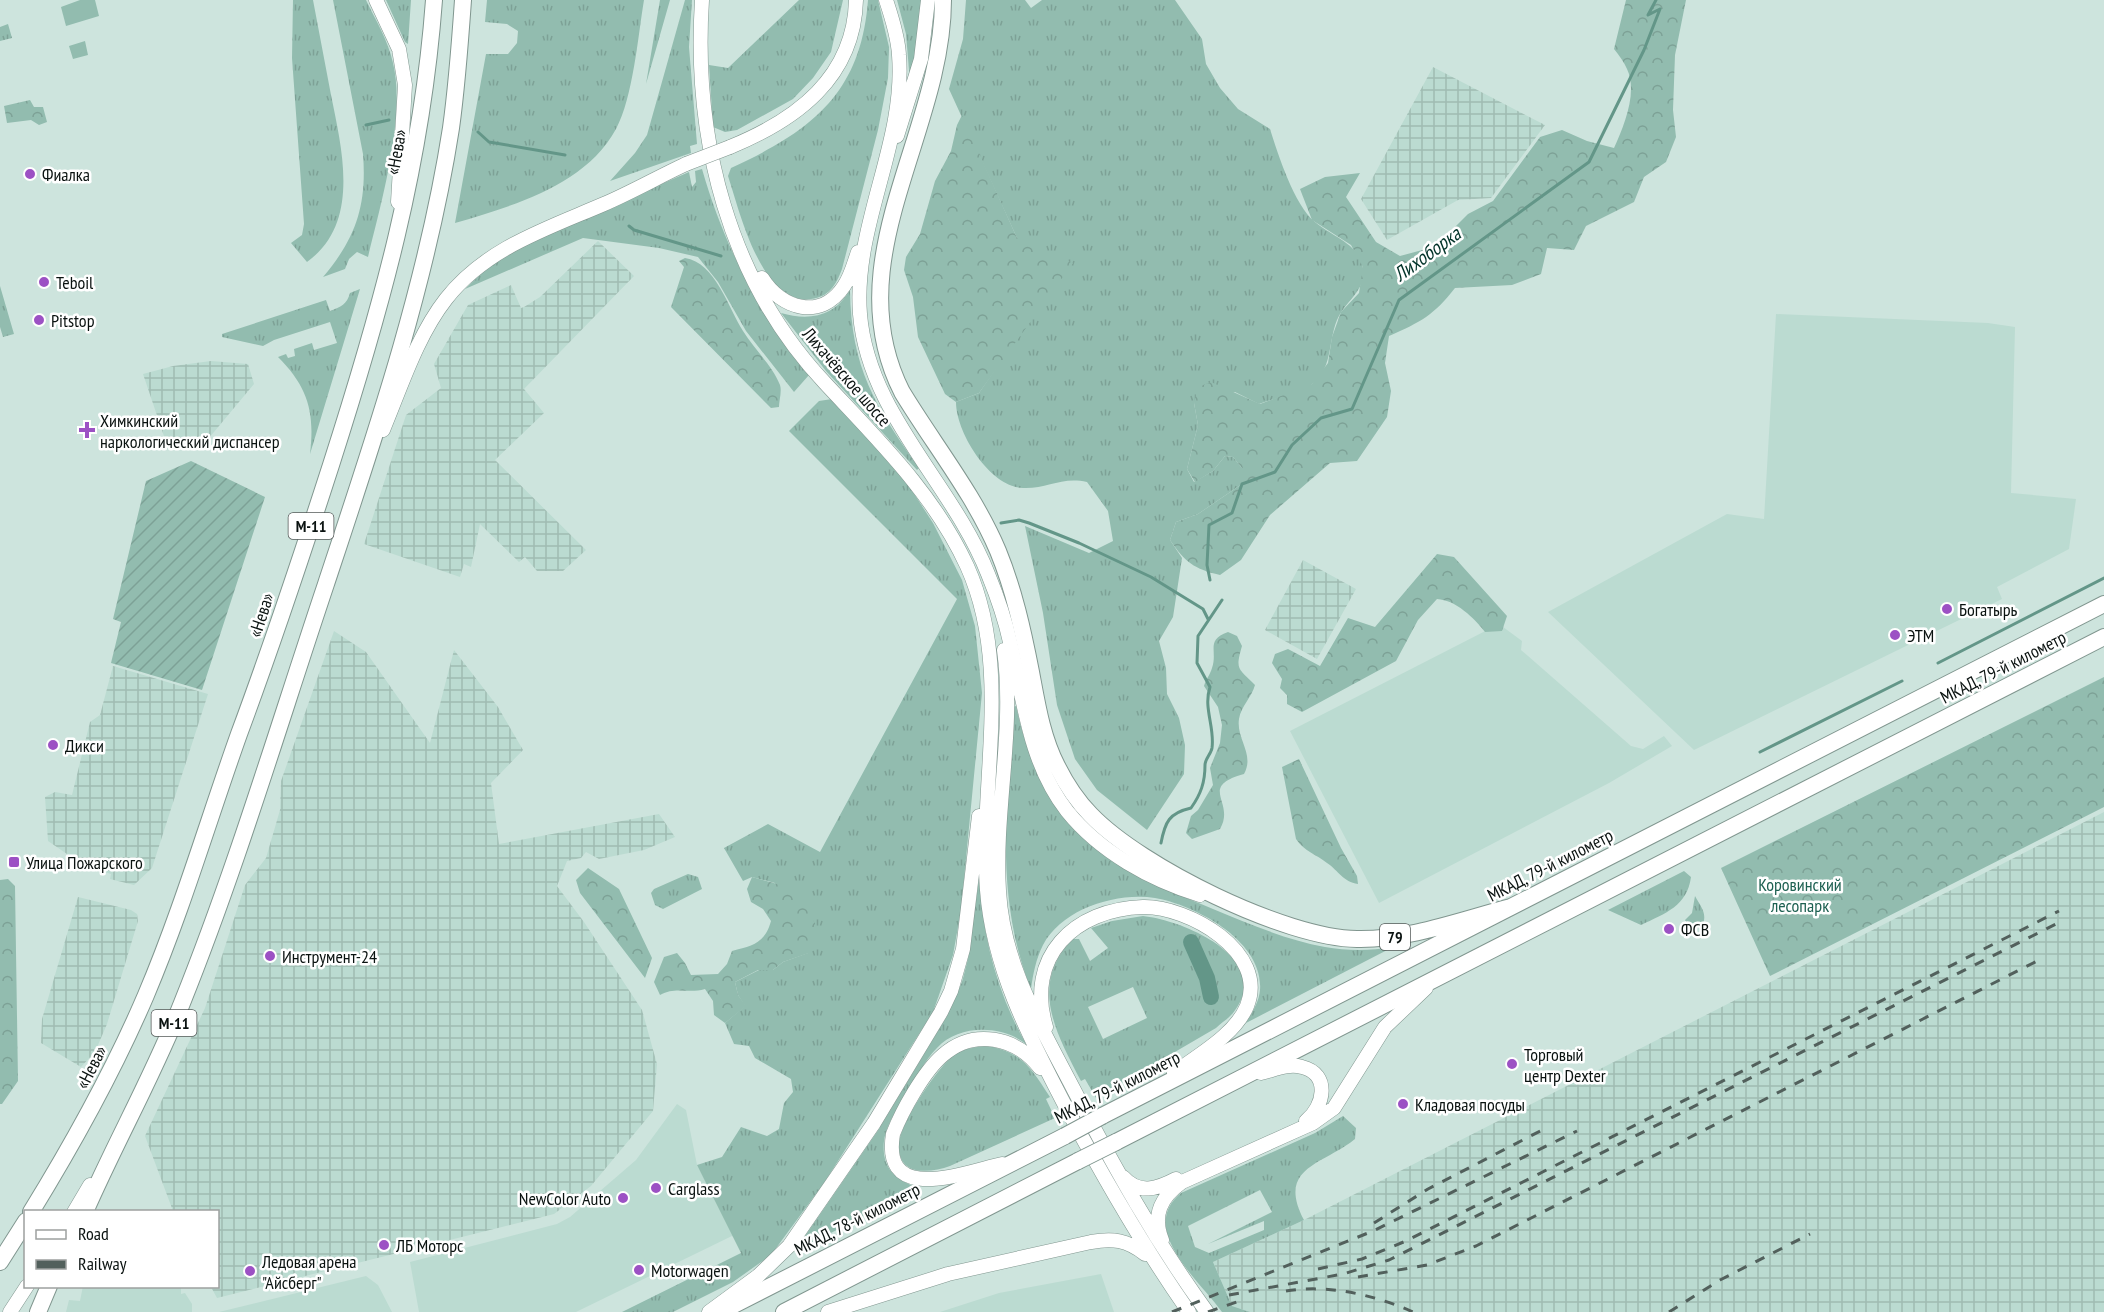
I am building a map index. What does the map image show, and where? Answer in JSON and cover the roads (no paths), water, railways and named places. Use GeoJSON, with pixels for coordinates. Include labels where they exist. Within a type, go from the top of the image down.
{"type":"FeatureCollection","features":[{"type":"Feature","properties":{"kind":"highway","name":"«Нева»"},"geometry":{"type":"LineString","coordinates":[[32,1210],[83,1124],[146,995],[172,930],[310,528],[393,259],[420,122],[429,61],[434,0]]}},
{"type":"Feature","properties":{"kind":"highway","name":"М-11"},"geometry":{"type":"LineString","coordinates":[[86,1210],[113,1148],[163,1049],[208,933],[354,499],[411,307],[439,195],[453,107],[463,0]]}},
{"type":"Feature","properties":{"kind":"highway"},"geometry":{"type":"LineString","coordinates":[[943,0],[942,31],[936,62],[888,230],[880,267],[878,311],[887,356],[902,392],[973,502],[996,549],[1016,603],[1048,743],[1075,798],[1110,832],[1144,857],[1239,906]]}},
{"type":"Feature","properties":{"kind":"highway","name":"МКАД, 79-й километр"},"geometry":{"type":"LineString","coordinates":[[1013,1162],[2104,604]]}},
{"type":"Feature","properties":{"kind":"highway","name":"МКАД, 79-й километр"},"geometry":{"type":"LineString","coordinates":[[784,1312],[2104,638]]}},
{"type":"Feature","properties":{"kind":"highway","name":"79"},"geometry":{"type":"LineString","coordinates":[[1239,906],[1317,934],[1357,939],[1405,935],[1511,907]]}},
{"type":"Feature","properties":{"kind":"highway","name":"МКАД, 78-й километр"},"geometry":{"type":"LineString","coordinates":[[720,1312],[1013,1162]]}},
{"type":"Feature","properties":{"kind":"highway"},"geometry":{"type":"LineString","coordinates":[[0,1262],[24,1224]]}},
{"type":"Feature","properties":{"kind":"highway"},"geometry":{"type":"LineString","coordinates":[[38,1312],[49,1288]]}},
{"type":"Feature","properties":{"kind":"main road"},"geometry":{"type":"LineString","coordinates":[[376,0],[399,49],[405,85],[404,138],[393,259]]}},
{"type":"Feature","properties":{"kind":"main road","name":"Лихачёвское шоссе"},"geometry":{"type":"LineString","coordinates":[[702,0],[701,83],[707,140],[731,225],[750,274],[780,326],[824,382],[916,483],[940,518],[966,566],[976,592],[989,650],[992,709],[988,763]]}},
{"type":"Feature","properties":{"kind":"main road"},"geometry":{"type":"LineString","coordinates":[[354,499],[423,337],[440,307],[461,281],[509,245],[647,184],[686,164],[754,137],[795,114],[823,88],[840,61],[848,42],[856,0]]}},
{"type":"Feature","properties":{"kind":"main road"},"geometry":{"type":"LineString","coordinates":[[880,183],[892,126],[899,72],[897,43],[886,0]]}},
{"type":"Feature","properties":{"kind":"main road"},"geometry":{"type":"LineString","coordinates":[[731,225],[771,292],[791,306],[813,308],[834,298],[845,285],[915,83],[925,40],[928,0]]}},
{"type":"Feature","properties":{"kind":"main road"},"geometry":{"type":"LineString","coordinates":[[871,215],[862,264],[860,312],[867,354],[874,376],[894,415],[968,528],[994,593],[1010,642],[1034,747],[1053,790],[1067,811],[1101,845],[1124,861],[1191,892],[1239,906]]}},
{"type":"Feature","properties":{"kind":"main road"},"geometry":{"type":"LineString","coordinates":[[994,593],[1001,629],[1007,689],[998,850],[1000,900],[1008,945],[1016,973],[1029,1007],[1115,1168],[1172,1264],[1207,1312]]}},
{"type":"Feature","properties":{"kind":"main road"},"geometry":{"type":"LineString","coordinates":[[988,763],[986,867],[992,930],[1008,989],[1059,1094],[1104,1178],[1153,1261],[1189,1312]]}},
{"type":"Feature","properties":{"kind":"main road"},"geometry":{"type":"LineString","coordinates":[[709,1312],[758,1276],[789,1246],[874,1123],[941,1012],[951,991],[963,949],[988,763]]}},
{"type":"Feature","properties":{"kind":"main road"},"geometry":{"type":"LineString","coordinates":[[1051,1046],[1042,1014],[1040,985],[1044,968],[1060,941],[1074,928],[1092,918],[1133,908],[1157,908],[1186,918],[1225,940],[1242,956],[1250,975],[1250,997],[1240,1018],[1232,1027],[1151,1091]]}},
{"type":"Feature","properties":{"kind":"main road"},"geometry":{"type":"LineString","coordinates":[[1172,1264],[1157,1225],[1161,1202],[1170,1191],[1182,1182],[1313,1123],[1334,1108],[1385,1028],[1435,980]]}},
{"type":"Feature","properties":{"kind":"main road"},"geometry":{"type":"LineString","coordinates":[[1013,1162],[938,1179],[910,1178],[896,1164],[891,1144],[893,1134],[917,1089],[942,1056],[956,1046],[971,1041],[1002,1040],[1016,1045],[1030,1056],[1059,1094]]}},
{"type":"Feature","properties":{"kind":"main road"},"geometry":{"type":"LineString","coordinates":[[1115,1168],[1135,1187],[1159,1188],[1307,1120],[1321,1105],[1322,1088],[1318,1078],[1304,1067],[1291,1066],[1244,1078]]}},
{"type":"Feature","properties":{"kind":"main road","name":"М-11"},"geometry":{"type":"LineString","coordinates":[[75,1210],[113,1148]]}},
{"type":"Feature","properties":{"kind":"main road"},"geometry":{"type":"LineString","coordinates":[[828,1312],[948,1274],[1091,1242],[1113,1239],[1127,1242],[1153,1261]]}},
{"type":"Feature","properties":{"kind":"main road"},"geometry":{"type":"LineString","coordinates":[[10,1312],[26,1288]]}},
{"type":"Feature","properties":{"kind":"waterway","name":"Лихоборка"},"geometry":{"type":"LineString","coordinates":[[1210,580],[1207,565],[1209,525],[1232,513],[1242,484],[1275,472],[1292,445],[1321,418],[1352,409],[1399,300],[1589,162],[1644,50],[1660,9],[1648,15],[1656,0]]}},
{"type":"Feature","properties":{"kind":"waterway"},"geometry":{"type":"LineString","coordinates":[[366,125],[389,120]]}},
{"type":"Feature","properties":{"kind":"waterway"},"geometry":{"type":"LineString","coordinates":[[478,132],[489,142],[565,155]]}},
{"type":"Feature","properties":{"kind":"waterway"},"geometry":{"type":"LineString","coordinates":[[629,226],[634,230],[721,256]]}},
{"type":"Feature","properties":{"kind":"waterway"},"geometry":{"type":"LineString","coordinates":[[1001,523],[1019,520],[1079,543],[1151,577],[1203,609],[1208,619]]}},
{"type":"Feature","properties":{"kind":"waterway"},"geometry":{"type":"LineString","coordinates":[[1938,663],[2104,578]]}},
{"type":"Feature","properties":{"kind":"waterway","name":"Лихоборка"},"geometry":{"type":"LineString","coordinates":[[1161,843],[1166,824],[1173,816],[1191,808],[1202,788],[1205,763],[1212,748],[1212,733],[1208,710],[1210,687],[1197,663],[1198,636],[1222,600]]}},
{"type":"Feature","properties":{"kind":"waterway"},"geometry":{"type":"LineString","coordinates":[[1760,752],[1902,681]]}},
{"type":"Feature","properties":{"kind":"waterway","name":"Лихоборка"},"geometry":{"type":"LineString","coordinates":[[1191,942],[1207,978],[1211,997]]}},
{"type":"Feature","properties":{"kind":"railway"},"geometry":{"type":"LineString","coordinates":[[1318,1269],[1362,1259],[1406,1241],[2059,911]]}},
{"type":"Feature","properties":{"kind":"railway"},"geometry":{"type":"LineString","coordinates":[[1229,1295],[1343,1274],[1389,1260],[2064,920]]}},
{"type":"Feature","properties":{"kind":"railway"},"geometry":{"type":"LineString","coordinates":[[1358,1277],[1427,1265],[1476,1246],[2043,958]]}},
{"type":"Feature","properties":{"kind":"railway"},"geometry":{"type":"LineString","coordinates":[[1374,1223],[1428,1189],[1548,1127]]}},
{"type":"Feature","properties":{"kind":"railway"},"geometry":{"type":"LineString","coordinates":[[1172,1312],[1373,1231],[1577,1131]]}},
{"type":"Feature","properties":{"kind":"railway"},"geometry":{"type":"LineString","coordinates":[[1669,1312],[1720,1280],[1810,1234]]}},
{"type":"Feature","properties":{"kind":"railway"},"geometry":{"type":"LineString","coordinates":[[1286,1291],[1318,1289],[1351,1292],[1413,1312]]}},
{"type":"Feature","properties":{"kind":"railway"},"geometry":{"type":"LineString","coordinates":[[1208,1312],[1245,1299]]}},
{"type":"Feature","properties":{"kind":"place","name":"Фиалка"},"geometry":{"type":"Point","coordinates":[30,174]}},
{"type":"Feature","properties":{"kind":"place","name":"Teboil"},"geometry":{"type":"Point","coordinates":[44,282]}},
{"type":"Feature","properties":{"kind":"place","name":"Pitstop"},"geometry":{"type":"Point","coordinates":[39,320]}},
{"type":"Feature","properties":{"kind":"place","name":"Химкинский наркологический диспансер"},"geometry":{"type":"Point","coordinates":[87,430]}},
{"type":"Feature","properties":{"kind":"place","name":"Богатырь"},"geometry":{"type":"Point","coordinates":[1947,609]}},
{"type":"Feature","properties":{"kind":"place","name":"ЭТМ"},"geometry":{"type":"Point","coordinates":[1895,635]}},
{"type":"Feature","properties":{"kind":"place","name":"Дикси"},"geometry":{"type":"Point","coordinates":[53,745]}},
{"type":"Feature","properties":{"kind":"place","name":"Улица Пожарского"},"geometry":{"type":"Point","coordinates":[14,862]}},
{"type":"Feature","properties":{"kind":"place","name":"ФСВ"},"geometry":{"type":"Point","coordinates":[1669,929]}},
{"type":"Feature","properties":{"kind":"place","name":"Инструмент-24"},"geometry":{"type":"Point","coordinates":[270,956]}},
{"type":"Feature","properties":{"kind":"place","name":"Торговый центр Dexter"},"geometry":{"type":"Point","coordinates":[1512,1064]}},
{"type":"Feature","properties":{"kind":"place","name":"Кладовая посуды"},"geometry":{"type":"Point","coordinates":[1403,1104]}},
{"type":"Feature","properties":{"kind":"place","name":"Carglass"},"geometry":{"type":"Point","coordinates":[656,1188]}},
{"type":"Feature","properties":{"kind":"place","name":"NewColor Auto"},"geometry":{"type":"Point","coordinates":[623,1198]}},
{"type":"Feature","properties":{"kind":"place","name":"ЛБ Моторс"},"geometry":{"type":"Point","coordinates":[384,1245]}},
{"type":"Feature","properties":{"kind":"place","name":"Motorwagen"},"geometry":{"type":"Point","coordinates":[639,1270]}},
{"type":"Feature","properties":{"kind":"place","name":"Ледовая арена \"Айсберг\""},"geometry":{"type":"Point","coordinates":[250,1271]}},
{"type":"Feature","properties":{"kind":"park label","name":"Коровинский лесопарк"},"geometry":{"type":"Point","coordinates":[1800,894]}}]}
